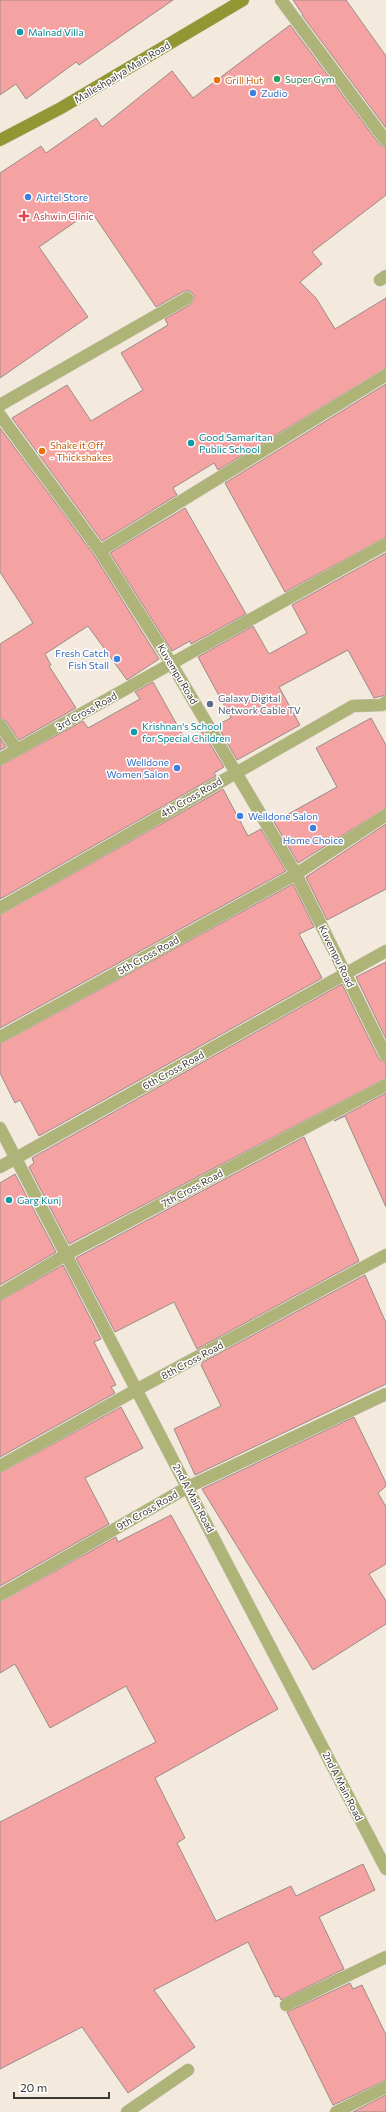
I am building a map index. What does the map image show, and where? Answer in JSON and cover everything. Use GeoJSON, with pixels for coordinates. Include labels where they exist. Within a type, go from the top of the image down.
{"type":"FeatureCollection","features":[{"type":"Feature","properties":{"kind":"main road","name":"Malleshpalya Main Road"},"geometry":{"type":"LineString","coordinates":[[0,140],[61,108],[243,0]]}},
{"type":"Feature","properties":{"kind":"street"},"geometry":{"type":"LineString","coordinates":[[281,0],[386,141]]}},
{"type":"Feature","properties":{"kind":"street"},"geometry":{"type":"LineString","coordinates":[[0,405],[187,298]]}},
{"type":"Feature","properties":{"kind":"street"},"geometry":{"type":"LineString","coordinates":[[100,551],[386,375]]}},
{"type":"Feature","properties":{"kind":"street","name":"Kuvempu Road"},"geometry":{"type":"LineString","coordinates":[[0,414],[100,551],[172,663],[296,874],[386,1056]]}},
{"type":"Feature","properties":{"kind":"street","name":"3rd Cross Road"},"geometry":{"type":"LineString","coordinates":[[0,759],[386,544]]}},
{"type":"Feature","properties":{"kind":"street","name":"4th Cross Road"},"geometry":{"type":"LineString","coordinates":[[0,908],[353,706],[382,704],[386,702]]}},
{"type":"Feature","properties":{"kind":"street"},"geometry":{"type":"LineString","coordinates":[[0,725],[17,750]]}},
{"type":"Feature","properties":{"kind":"street","name":"5th Cross Road"},"geometry":{"type":"LineString","coordinates":[[0,1037],[296,874],[386,815]]}},
{"type":"Feature","properties":{"kind":"street","name":"6th Cross Road"},"geometry":{"type":"LineString","coordinates":[[0,1167],[386,951]]}},
{"type":"Feature","properties":{"kind":"street","name":"7th Cross Road"},"geometry":{"type":"LineString","coordinates":[[0,1294],[67,1254],[386,1085]]}},
{"type":"Feature","properties":{"kind":"street","name":"2nd A Main Road"},"geometry":{"type":"LineString","coordinates":[[0,1128],[67,1254],[136,1390],[188,1487],[386,1869]]}},
{"type":"Feature","properties":{"kind":"street","name":"8th Cross Road"},"geometry":{"type":"LineString","coordinates":[[0,1466],[136,1390],[386,1255]]}},
{"type":"Feature","properties":{"kind":"street","name":"9th Cross Road"},"geometry":{"type":"LineString","coordinates":[[0,1595],[188,1487],[386,1394]]}},
{"type":"Feature","properties":{"kind":"street"},"geometry":{"type":"LineString","coordinates":[[286,2005],[386,1957]]}},
{"type":"Feature","properties":{"kind":"street"},"geometry":{"type":"LineString","coordinates":[[127,2112],[188,2070]]}},
{"type":"Feature","properties":{"kind":"street"},"geometry":{"type":"LineString","coordinates":[[336,2112],[386,2087]]}},
{"type":"Feature","properties":{"kind":"building"},"geometry":{"type":"Polygon","coordinates":[[[0,0],[173,0],[79,65],[76,62],[26,99],[16,84],[0,95],[0,0]]]}},
{"type":"Feature","properties":{"kind":"building"},"geometry":{"type":"Polygon","coordinates":[[[293,0],[346,0],[386,56],[386,128],[302,15],[293,0]]]}},
{"type":"Feature","properties":{"kind":"building"},"geometry":{"type":"Polygon","coordinates":[[[290,25],[380,145],[386,148],[386,195],[312,252],[322,264],[300,282],[316,298],[335,329],[386,298],[386,368],[218,470],[214,463],[173,488],[177,495],[102,541],[12,418],[67,385],[91,421],[143,390],[121,353],[168,325],[165,319],[191,304],[194,295],[190,291],[184,291],[156,307],[91,211],[39,247],[88,317],[0,378],[0,173],[41,146],[46,153],[96,118],[102,127],[172,71],[193,98],[290,25]]]}},
{"type":"Feature","properties":{"kind":"building"},"geometry":{"type":"Polygon","coordinates":[[[386,384],[386,537],[285,592],[225,483],[386,384]]]}},
{"type":"Feature","properties":{"kind":"building"},"geometry":{"type":"Polygon","coordinates":[[[0,428],[94,555],[159,659],[127,680],[88,626],[45,654],[51,665],[49,666],[76,708],[19,740],[6,721],[0,718],[0,644],[33,623],[0,572],[0,428]]]}},
{"type":"Feature","properties":{"kind":"building"},"geometry":{"type":"Polygon","coordinates":[[[185,508],[246,614],[191,644],[190,641],[172,651],[110,553],[185,508]]]}},
{"type":"Feature","properties":{"kind":"building"},"geometry":{"type":"Polygon","coordinates":[[[386,553],[386,695],[374,698],[348,650],[279,687],[300,725],[237,760],[217,725],[231,718],[198,657],[253,626],[269,654],[307,633],[292,605],[386,553]]]}},
{"type":"Feature","properties":{"kind":"building"},"geometry":{"type":"Polygon","coordinates":[[[153,682],[186,741],[203,732],[224,767],[214,773],[216,776],[0,899],[0,766],[83,721],[88,728],[140,699],[135,692],[153,682]]]}},
{"type":"Feature","properties":{"kind":"building"},"geometry":{"type":"Polygon","coordinates":[[[371,718],[386,745],[386,808],[298,863],[274,822],[337,787],[316,748],[371,718]]]}},
{"type":"Feature","properties":{"kind":"building"},"geometry":{"type":"Polygon","coordinates":[[[0,738],[6,747],[0,750],[0,738]]]}},
{"type":"Feature","properties":{"kind":"building"},"geometry":{"type":"Polygon","coordinates":[[[223,789],[248,836],[261,829],[286,871],[0,1028],[0,915],[223,789]]]}},
{"type":"Feature","properties":{"kind":"building"},"geometry":{"type":"Polygon","coordinates":[[[386,824],[386,889],[327,920],[306,877],[386,824]]]}},
{"type":"Feature","properties":{"kind":"building"},"geometry":{"type":"Polygon","coordinates":[[[293,884],[314,927],[299,934],[322,978],[39,1136],[20,1100],[15,1103],[0,1073],[0,1044],[293,884]]]}},
{"type":"Feature","properties":{"kind":"building"},"geometry":{"type":"Polygon","coordinates":[[[386,962],[386,1039],[356,977],[386,962]]]}},
{"type":"Feature","properties":{"kind":"building"},"geometry":{"type":"Polygon","coordinates":[[[342,984],[379,1059],[386,1063],[386,1078],[69,1244],[29,1167],[34,1163],[32,1158],[342,984]]]}},
{"type":"Feature","properties":{"kind":"building"},"geometry":{"type":"Polygon","coordinates":[[[386,1093],[386,1207],[345,1116],[334,1121],[386,1093]]]}},
{"type":"Feature","properties":{"kind":"building"},"geometry":{"type":"Polygon","coordinates":[[[304,1137],[359,1261],[197,1349],[174,1302],[115,1332],[76,1258],[304,1137]]]}},
{"type":"Feature","properties":{"kind":"building"},"geometry":{"type":"Polygon","coordinates":[[[15,1174],[56,1252],[0,1285],[0,1183],[15,1174]]]}},
{"type":"Feature","properties":{"kind":"building"},"geometry":{"type":"Polygon","coordinates":[[[63,1265],[101,1339],[94,1342],[116,1385],[111,1387],[115,1393],[0,1457],[0,1301],[63,1265]]]}},
{"type":"Feature","properties":{"kind":"building"},"geometry":{"type":"Polygon","coordinates":[[[365,1275],[386,1323],[386,1384],[195,1475],[174,1429],[221,1406],[201,1365],[203,1362],[365,1275]]]}},
{"type":"Feature","properties":{"kind":"building"},"geometry":{"type":"Polygon","coordinates":[[[121,1407],[143,1448],[85,1478],[109,1524],[0,1586],[0,1473],[121,1407]]]}},
{"type":"Feature","properties":{"kind":"building"},"geometry":{"type":"Polygon","coordinates":[[[354,1417],[386,1483],[386,1486],[378,1493],[386,1507],[386,1564],[369,1574],[386,1601],[386,1624],[313,1670],[202,1489],[354,1417]]]}},
{"type":"Feature","properties":{"kind":"building"},"geometry":{"type":"Polygon","coordinates":[[[171,1515],[278,1709],[155,1778],[185,1838],[177,1843],[216,1921],[291,1886],[296,1896],[363,1864],[375,1890],[319,1917],[344,1969],[281,2000],[279,1996],[275,1997],[248,1942],[154,1990],[195,2047],[128,2093],[82,2027],[0,2069],[0,1822],[156,1742],[126,1686],[50,1728],[15,1664],[0,1673],[0,1602],[116,1537],[118,1542],[171,1515]]]}},
{"type":"Feature","properties":{"kind":"building"},"geometry":{"type":"Polygon","coordinates":[[[350,1983],[353,1989],[362,1985],[386,2035],[386,2080],[333,2105],[287,2012],[350,1983]]]}},
{"type":"Feature","properties":{"kind":"building"},"geometry":{"type":"Polygon","coordinates":[[[386,2095],[386,2112],[353,2112],[386,2095]]]}},
{"type":"Feature","properties":{"kind":"place","name":"Malnad Villa"},"geometry":{"type":"Point","coordinates":[20,32]}},
{"type":"Feature","properties":{"kind":"place","name":"Super Gym"},"geometry":{"type":"Point","coordinates":[277,79]}},
{"type":"Feature","properties":{"kind":"place","name":"Grill Hut"},"geometry":{"type":"Point","coordinates":[217,80]}},
{"type":"Feature","properties":{"kind":"place","name":"Zudio"},"geometry":{"type":"Point","coordinates":[253,93]}},
{"type":"Feature","properties":{"kind":"place","name":"Airtel Store"},"geometry":{"type":"Point","coordinates":[28,197]}},
{"type":"Feature","properties":{"kind":"place","name":"Ashwin Clinic"},"geometry":{"type":"Point","coordinates":[24,216]}},
{"type":"Feature","properties":{"kind":"place","name":"Good Samaritan Public School"},"geometry":{"type":"Point","coordinates":[191,443]}},
{"type":"Feature","properties":{"kind":"place","name":"Shake it Off - Thickshakes"},"geometry":{"type":"Point","coordinates":[42,451]}},
{"type":"Feature","properties":{"kind":"place","name":"Fresh Catch Fish Stall"},"geometry":{"type":"Point","coordinates":[117,659]}},
{"type":"Feature","properties":{"kind":"place","name":"Galaxy Digital Network Cable TV"},"geometry":{"type":"Point","coordinates":[210,704]}},
{"type":"Feature","properties":{"kind":"place","name":"Krishnan's School for Special Children"},"geometry":{"type":"Point","coordinates":[134,732]}},
{"type":"Feature","properties":{"kind":"place","name":"Welldone Women Salon"},"geometry":{"type":"Point","coordinates":[177,768]}},
{"type":"Feature","properties":{"kind":"place","name":"Welldone Salon"},"geometry":{"type":"Point","coordinates":[240,816]}},
{"type":"Feature","properties":{"kind":"place","name":"Home Choice"},"geometry":{"type":"Point","coordinates":[313,828]}},
{"type":"Feature","properties":{"kind":"place","name":"Garg Kunj"},"geometry":{"type":"Point","coordinates":[9,1200]}}]}
